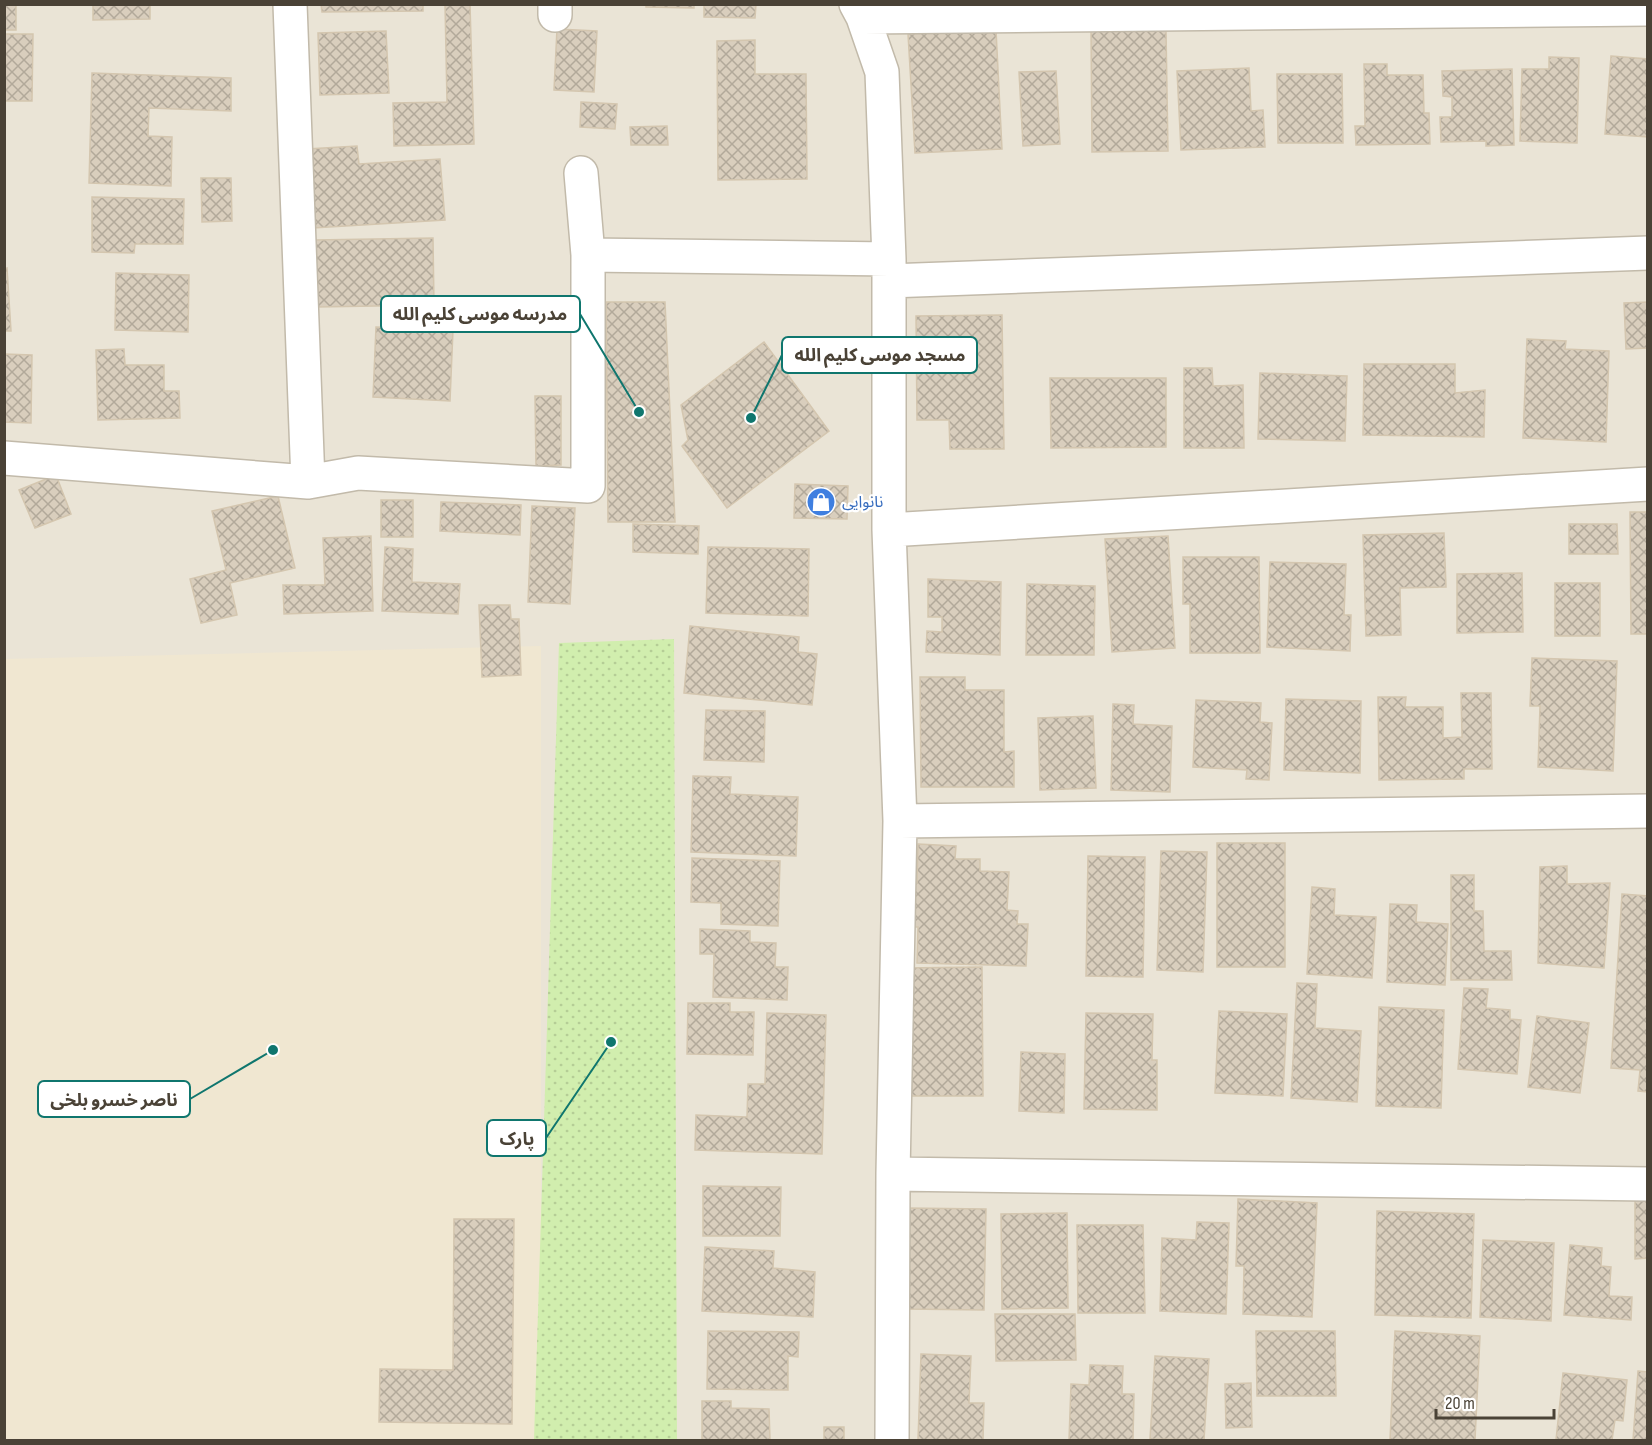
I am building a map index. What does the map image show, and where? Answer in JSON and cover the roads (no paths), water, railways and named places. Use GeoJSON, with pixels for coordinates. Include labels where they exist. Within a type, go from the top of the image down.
{"type":"FeatureCollection","features":[{"type":"Feature","properties":{"kind":"street"},"geometry":{"type":"LineString","coordinates":[[290,4],[308,482]]}},
{"type":"Feature","properties":{"kind":"street"},"geometry":{"type":"LineString","coordinates":[[892,1440],[893,1174],[900,821],[889,530],[889,270],[882,72],[860,11],[1647,9]]}},
{"type":"Feature","properties":{"kind":"street"},"geometry":{"type":"LineString","coordinates":[[4,458],[308,482],[357,473],[588,486],[588,255],[581,173]]}},
{"type":"Feature","properties":{"kind":"street"},"geometry":{"type":"LineString","coordinates":[[588,255],[889,270],[1647,253]]}},
{"type":"Feature","properties":{"kind":"street"},"geometry":{"type":"LineString","coordinates":[[889,530],[1647,484]]}},
{"type":"Feature","properties":{"kind":"street"},"geometry":{"type":"LineString","coordinates":[[900,821],[1647,810]]}},
{"type":"Feature","properties":{"kind":"street"},"geometry":{"type":"LineString","coordinates":[[893,1174],[1647,1184]]}},
{"type":"Feature","properties":{"kind":"place","name":"مدرسه موسی کلیم الله"},"geometry":{"type":"Point","coordinates":[639,412]}},
{"type":"Feature","properties":{"kind":"place","name":"مسجد موسی کلیم الله"},"geometry":{"type":"Point","coordinates":[751,418]}},
{"type":"Feature","properties":{"kind":"place","name":"نانوایی"},"geometry":{"type":"Point","coordinates":[821,502]}},
{"type":"Feature","properties":{"kind":"place","name":"پارک"},"geometry":{"type":"Point","coordinates":[611,1042]}},
{"type":"Feature","properties":{"kind":"place","name":"ناصر خسرو بلخی"},"geometry":{"type":"Point","coordinates":[273,1050]}}]}
